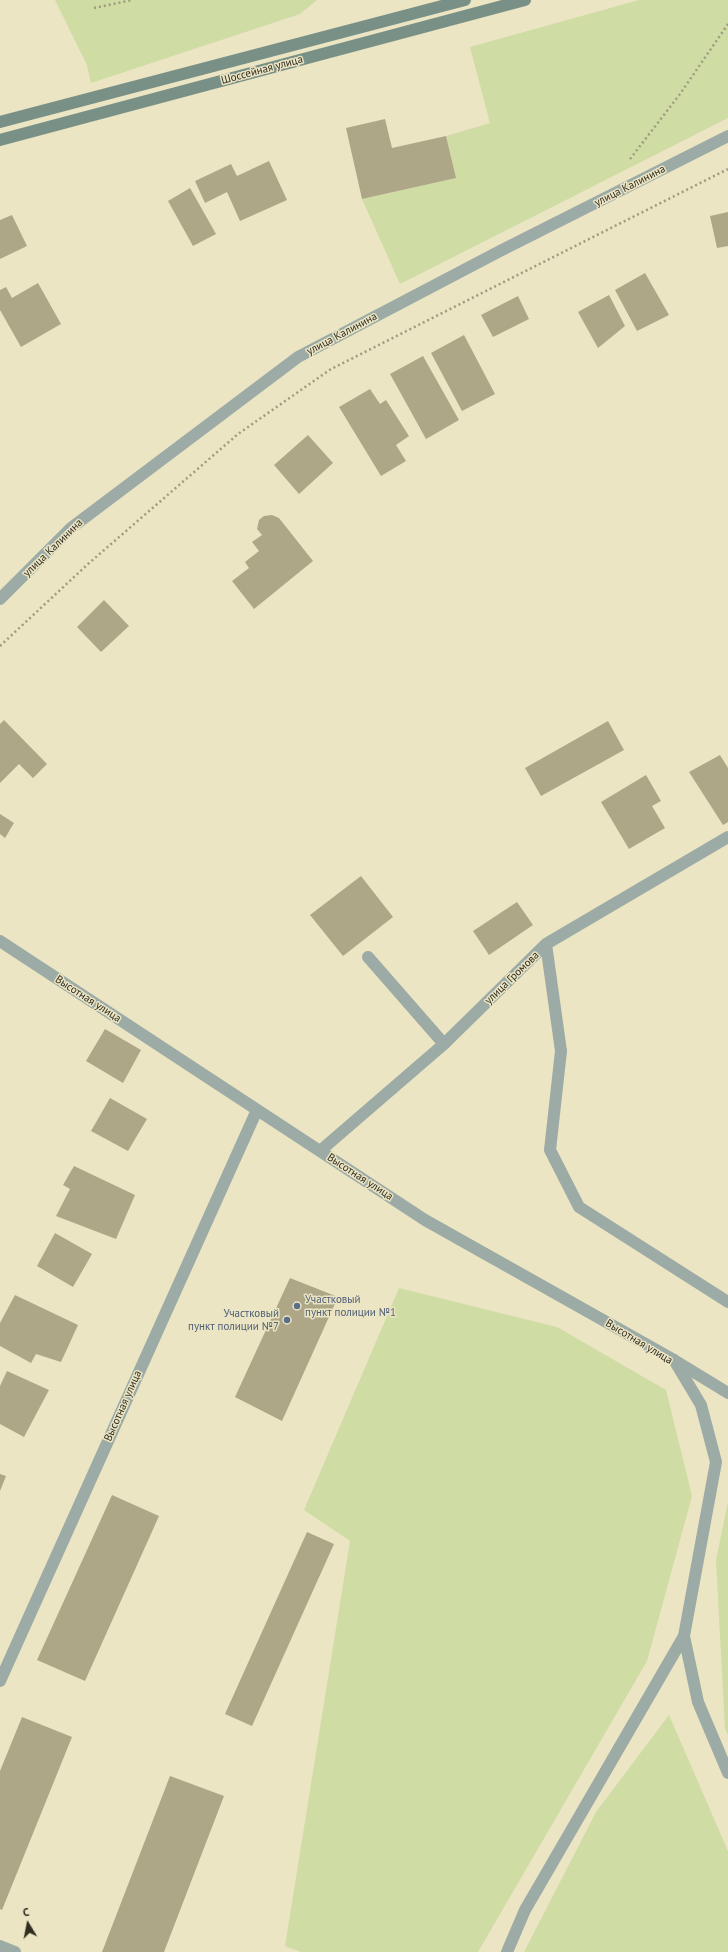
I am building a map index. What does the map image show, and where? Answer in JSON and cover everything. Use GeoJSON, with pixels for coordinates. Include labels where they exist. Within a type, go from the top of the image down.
{"type":"FeatureCollection","features":[{"type":"Feature","properties":{"kind":"main road"},"geometry":{"type":"LineString","coordinates":[[0,122],[465,0]]}},
{"type":"Feature","properties":{"kind":"main road","name":"Шоссейная улица"},"geometry":{"type":"LineString","coordinates":[[0,140],[525,0]]}},
{"type":"Feature","properties":{"kind":"street","name":"улица Калинина"},"geometry":{"type":"LineString","coordinates":[[0,599],[71,528],[298,357],[500,251],[728,136]]}},
{"type":"Feature","properties":{"kind":"street","name":"улица Громова"},"geometry":{"type":"LineString","coordinates":[[320,1151],[444,1044],[546,944],[728,837]]}},
{"type":"Feature","properties":{"kind":"street","name":"Высотная улица"},"geometry":{"type":"LineString","coordinates":[[0,941],[425,1220],[674,1360],[701,1405],[716,1462],[684,1636],[698,1702],[728,1773]]}},
{"type":"Feature","properties":{"kind":"street"},"geometry":{"type":"LineString","coordinates":[[546,944],[561,1051],[550,1150],[580,1207],[728,1302]]}},
{"type":"Feature","properties":{"kind":"street"},"geometry":{"type":"LineString","coordinates":[[368,957],[444,1044]]}},
{"type":"Feature","properties":{"kind":"street","name":"Высотная улица"},"geometry":{"type":"LineString","coordinates":[[0,1681],[257,1110]]}},
{"type":"Feature","properties":{"kind":"street"},"geometry":{"type":"LineString","coordinates":[[674,1360],[728,1393]]}},
{"type":"Feature","properties":{"kind":"street"},"geometry":{"type":"LineString","coordinates":[[507,1952],[525,1910],[684,1636]]}},
{"type":"Feature","properties":{"kind":"street"},"geometry":{"type":"LineString","coordinates":[[0,1946],[15,1952]]}},
{"type":"Feature","properties":{"kind":"path"},"geometry":{"type":"LineString","coordinates":[[94,8],[132,0]]}},
{"type":"Feature","properties":{"kind":"path"},"geometry":{"type":"LineString","coordinates":[[625,164],[680,94],[728,24]]}},
{"type":"Feature","properties":{"kind":"path"},"geometry":{"type":"LineString","coordinates":[[0,646],[94,559],[238,434],[331,369],[728,169]]}},
{"type":"Feature","properties":{"kind":"green space"},"geometry":{"type":"Polygon","coordinates":[[[55,0],[317,0],[300,14],[91,83],[87,65],[55,0]]]}},
{"type":"Feature","properties":{"kind":"green space"},"geometry":{"type":"Polygon","coordinates":[[[639,0],[728,0],[728,118],[400,284],[362,199],[455,178],[446,136],[490,123],[470,47],[639,0]]]}},
{"type":"Feature","properties":{"kind":"green space"},"geometry":{"type":"Polygon","coordinates":[[[399,1288],[557,1327],[666,1390],[692,1496],[647,1661],[478,1952],[301,1952],[285,1946],[350,1541],[304,1510],[399,1288]]]}},
{"type":"Feature","properties":{"kind":"green space"},"geometry":{"type":"Polygon","coordinates":[[[728,1502],[728,1735],[725,1729],[716,1560],[728,1502]]]}},
{"type":"Feature","properties":{"kind":"green space"},"geometry":{"type":"Polygon","coordinates":[[[669,1715],[728,1851],[728,1952],[524,1952],[596,1812],[669,1715]]]}},
{"type":"Feature","properties":{"kind":"building"},"geometry":{"type":"Polygon","coordinates":[[[385,119],[392,148],[446,136],[456,178],[362,199],[346,128],[385,119]]]}},
{"type":"Feature","properties":{"kind":"building"},"geometry":{"type":"Polygon","coordinates":[[[269,161],[287,200],[240,221],[227,192],[205,203],[195,181],[231,164],[237,176],[269,161]]]}},
{"type":"Feature","properties":{"kind":"building"},"geometry":{"type":"Polygon","coordinates":[[[190,188],[216,234],[193,246],[168,201],[190,188]]]}},
{"type":"Feature","properties":{"kind":"building"},"geometry":{"type":"Polygon","coordinates":[[[728,212],[728,246],[717,248],[710,216],[728,212]]]}},
{"type":"Feature","properties":{"kind":"building"},"geometry":{"type":"Polygon","coordinates":[[[12,215],[27,246],[0,259],[0,220],[12,215]]]}},
{"type":"Feature","properties":{"kind":"building"},"geometry":{"type":"Polygon","coordinates":[[[645,273],[669,315],[637,331],[615,290],[645,273]]]}},
{"type":"Feature","properties":{"kind":"building"},"geometry":{"type":"Polygon","coordinates":[[[38,283],[61,324],[21,347],[0,310],[0,290],[6,287],[12,298],[38,283]]]}},
{"type":"Feature","properties":{"kind":"building"},"geometry":{"type":"Polygon","coordinates":[[[609,295],[625,326],[598,348],[578,312],[609,295]]]}},
{"type":"Feature","properties":{"kind":"building"},"geometry":{"type":"Polygon","coordinates":[[[518,296],[529,319],[493,337],[481,315],[518,296]]]}},
{"type":"Feature","properties":{"kind":"building"},"geometry":{"type":"Polygon","coordinates":[[[464,335],[495,394],[462,411],[431,353],[464,335]]]}},
{"type":"Feature","properties":{"kind":"building"},"geometry":{"type":"Polygon","coordinates":[[[423,356],[459,420],[426,439],[390,374],[423,356]]]}},
{"type":"Feature","properties":{"kind":"building"},"geometry":{"type":"Polygon","coordinates":[[[370,389],[380,404],[386,400],[409,436],[396,445],[406,461],[381,476],[339,407],[370,389]]]}},
{"type":"Feature","properties":{"kind":"building"},"geometry":{"type":"Polygon","coordinates":[[[308,435],[333,463],[299,494],[274,465],[308,435]]]}},
{"type":"Feature","properties":{"kind":"building"},"geometry":{"type":"Polygon","coordinates":[[[272,515],[279,518],[313,561],[254,609],[232,581],[249,568],[245,562],[259,551],[252,542],[262,535],[257,529],[259,520],[264,516],[272,515]]]}},
{"type":"Feature","properties":{"kind":"building"},"geometry":{"type":"Polygon","coordinates":[[[104,600],[129,626],[101,652],[77,627],[104,600]]]}},
{"type":"Feature","properties":{"kind":"building"},"geometry":{"type":"Polygon","coordinates":[[[4,720],[47,764],[33,778],[19,764],[0,783],[0,724],[4,720]]]}},
{"type":"Feature","properties":{"kind":"building"},"geometry":{"type":"Polygon","coordinates":[[[608,721],[624,750],[541,796],[525,768],[608,721]]]}},
{"type":"Feature","properties":{"kind":"building"},"geometry":{"type":"Polygon","coordinates":[[[720,755],[728,768],[728,822],[723,825],[689,772],[720,755]]]}},
{"type":"Feature","properties":{"kind":"building"},"geometry":{"type":"Polygon","coordinates":[[[646,775],[661,801],[652,806],[665,828],[629,849],[601,802],[646,775]]]}},
{"type":"Feature","properties":{"kind":"building"},"geometry":{"type":"Polygon","coordinates":[[[0,814],[14,823],[5,838],[0,834],[0,814]]]}},
{"type":"Feature","properties":{"kind":"building"},"geometry":{"type":"Polygon","coordinates":[[[361,876],[393,917],[343,956],[310,915],[361,876]]]}},
{"type":"Feature","properties":{"kind":"building"},"geometry":{"type":"Polygon","coordinates":[[[517,902],[533,925],[489,955],[473,931],[517,902]]]}},
{"type":"Feature","properties":{"kind":"building"},"geometry":{"type":"Polygon","coordinates":[[[105,1029],[141,1050],[123,1083],[86,1061],[105,1029]]]}},
{"type":"Feature","properties":{"kind":"building"},"geometry":{"type":"Polygon","coordinates":[[[110,1098],[147,1119],[128,1151],[91,1131],[110,1098]]]}},
{"type":"Feature","properties":{"kind":"building"},"geometry":{"type":"Polygon","coordinates":[[[74,1166],[135,1195],[116,1239],[56,1216],[70,1189],[63,1185],[74,1166]]]}},
{"type":"Feature","properties":{"kind":"building"},"geometry":{"type":"Polygon","coordinates":[[[55,1233],[92,1254],[73,1287],[37,1266],[55,1233]]]}},
{"type":"Feature","properties":{"kind":"building"},"geometry":{"type":"Polygon","coordinates":[[[290,1278],[338,1297],[282,1421],[235,1397],[290,1278]]]}},
{"type":"Feature","properties":{"kind":"building"},"geometry":{"type":"Polygon","coordinates":[[[15,1295],[78,1325],[61,1362],[36,1354],[31,1363],[0,1346],[0,1323],[15,1295]]]}},
{"type":"Feature","properties":{"kind":"building"},"geometry":{"type":"Polygon","coordinates":[[[7,1371],[49,1390],[24,1437],[0,1424],[0,1386],[7,1371]]]}},
{"type":"Feature","properties":{"kind":"building"},"geometry":{"type":"Polygon","coordinates":[[[0,1474],[6,1476],[0,1491],[0,1474]]]}},
{"type":"Feature","properties":{"kind":"building"},"geometry":{"type":"Polygon","coordinates":[[[112,1495],[159,1516],[85,1681],[37,1660],[112,1495]]]}},
{"type":"Feature","properties":{"kind":"building"},"geometry":{"type":"Polygon","coordinates":[[[307,1532],[334,1544],[252,1726],[225,1714],[307,1532]]]}},
{"type":"Feature","properties":{"kind":"building"},"geometry":{"type":"Polygon","coordinates":[[[22,1717],[72,1737],[2,1910],[0,1909],[0,1771],[22,1717]]]}},
{"type":"Feature","properties":{"kind":"building"},"geometry":{"type":"Polygon","coordinates":[[[170,1776],[224,1796],[164,1952],[102,1952],[170,1776]]]}},
{"type":"Feature","properties":{"kind":"place","name":"Участковый пункт полиции №1"},"geometry":{"type":"Point","coordinates":[297,1306]}},
{"type":"Feature","properties":{"kind":"place","name":"Участковый пункт полиции №7"},"geometry":{"type":"Point","coordinates":[287,1320]}}]}
